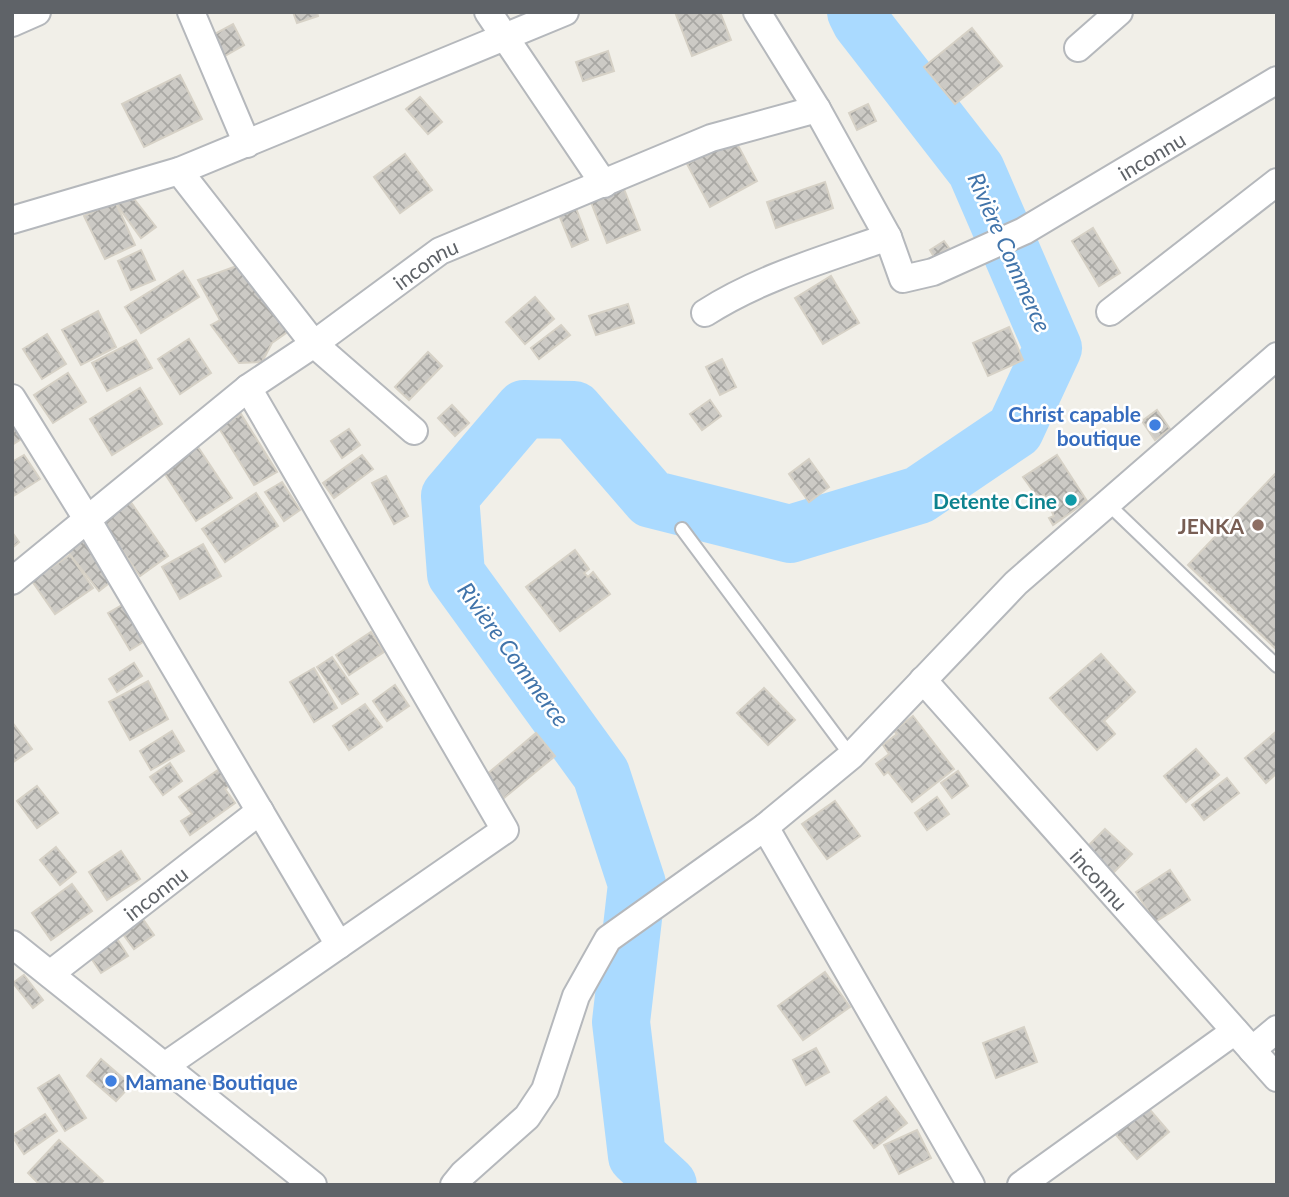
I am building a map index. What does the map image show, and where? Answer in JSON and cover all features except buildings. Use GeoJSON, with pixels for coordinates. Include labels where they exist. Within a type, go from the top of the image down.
{"type":"FeatureCollection","features":[{"type":"Feature","properties":{"kind":"street"},"geometry":{"type":"LineString","coordinates":[[12,23],[37,12]]}},
{"type":"Feature","properties":{"kind":"street"},"geometry":{"type":"LineString","coordinates":[[191,12],[247,144]]}},
{"type":"Feature","properties":{"kind":"street"},"geometry":{"type":"LineString","coordinates":[[488,12],[604,184]]}},
{"type":"Feature","properties":{"kind":"street"},"geometry":{"type":"LineString","coordinates":[[12,220],[178,172],[565,12]]}},
{"type":"Feature","properties":{"kind":"street"},"geometry":{"type":"LineString","coordinates":[[705,313],[734,294],[758,284],[888,237],[817,109],[757,12]]}},
{"type":"Feature","properties":{"kind":"street"},"geometry":{"type":"LineString","coordinates":[[1078,48],[1119,12]]}},
{"type":"Feature","properties":{"kind":"street","name":"inconnu"},"geometry":{"type":"LineString","coordinates":[[888,237],[902,279],[933,272],[1024,231],[1277,80]]}},
{"type":"Feature","properties":{"kind":"street","name":"inconnu"},"geometry":{"type":"LineString","coordinates":[[12,581],[248,388],[314,344],[440,251],[711,138],[817,109]]}},
{"type":"Feature","properties":{"kind":"street"},"geometry":{"type":"LineString","coordinates":[[178,172],[314,344],[414,431]]}},
{"type":"Feature","properties":{"kind":"street"},"geometry":{"type":"LineString","coordinates":[[1110,312],[1277,182]]}},
{"type":"Feature","properties":{"kind":"street"},"geometry":{"type":"LineString","coordinates":[[454,1185],[527,1117],[545,1090],[576,996],[608,939],[765,827],[851,756],[1016,583],[1277,356]]}},
{"type":"Feature","properties":{"kind":"street"},"geometry":{"type":"LineString","coordinates":[[166,1065],[505,830],[248,388]]}},
{"type":"Feature","properties":{"kind":"street"},"geometry":{"type":"LineString","coordinates":[[12,398],[87,519],[339,945]]}},
{"type":"Feature","properties":{"kind":"street","name":"inconnu"},"geometry":{"type":"LineString","coordinates":[[923,680],[1277,1078]]}},
{"type":"Feature","properties":{"kind":"street","name":"inconnu"},"geometry":{"type":"LineString","coordinates":[[26,962],[260,811]]}},
{"type":"Feature","properties":{"kind":"street"},"geometry":{"type":"LineString","coordinates":[[765,827],[971,1185]]}},
{"type":"Feature","properties":{"kind":"street"},"geometry":{"type":"LineString","coordinates":[[26,962],[166,1065],[313,1185]]}},
{"type":"Feature","properties":{"kind":"street"},"geometry":{"type":"LineString","coordinates":[[1021,1185],[1243,1041],[1277,1029]]}},
{"type":"Feature","properties":{"kind":"lane"},"geometry":{"type":"LineString","coordinates":[[1108,503],[1277,666]]}},
{"type":"Feature","properties":{"kind":"lane"},"geometry":{"type":"LineString","coordinates":[[682,529],[851,756]]}},
{"type":"Feature","properties":{"kind":"waterway","name":"Rivière Commerce"},"geometry":{"type":"LineString","coordinates":[[668,1185],[637,1156],[621,1022],[637,884],[601,774],[456,574],[450,496],[524,409],[574,410],[651,499],[790,534],[919,495],[1015,430],[1053,348],[976,170],[856,12]]}},
{"type":"Feature","properties":{"kind":"place","name":"Christ capable boutique"},"geometry":{"type":"Point","coordinates":[1155,425]}},
{"type":"Feature","properties":{"kind":"place","name":"Detente Cine"},"geometry":{"type":"Point","coordinates":[1071,500]}},
{"type":"Feature","properties":{"kind":"place","name":"JENKA"},"geometry":{"type":"Point","coordinates":[1258,525]}},
{"type":"Feature","properties":{"kind":"place","name":"Mamane Boutique"},"geometry":{"type":"Point","coordinates":[111,1081]}}]}
